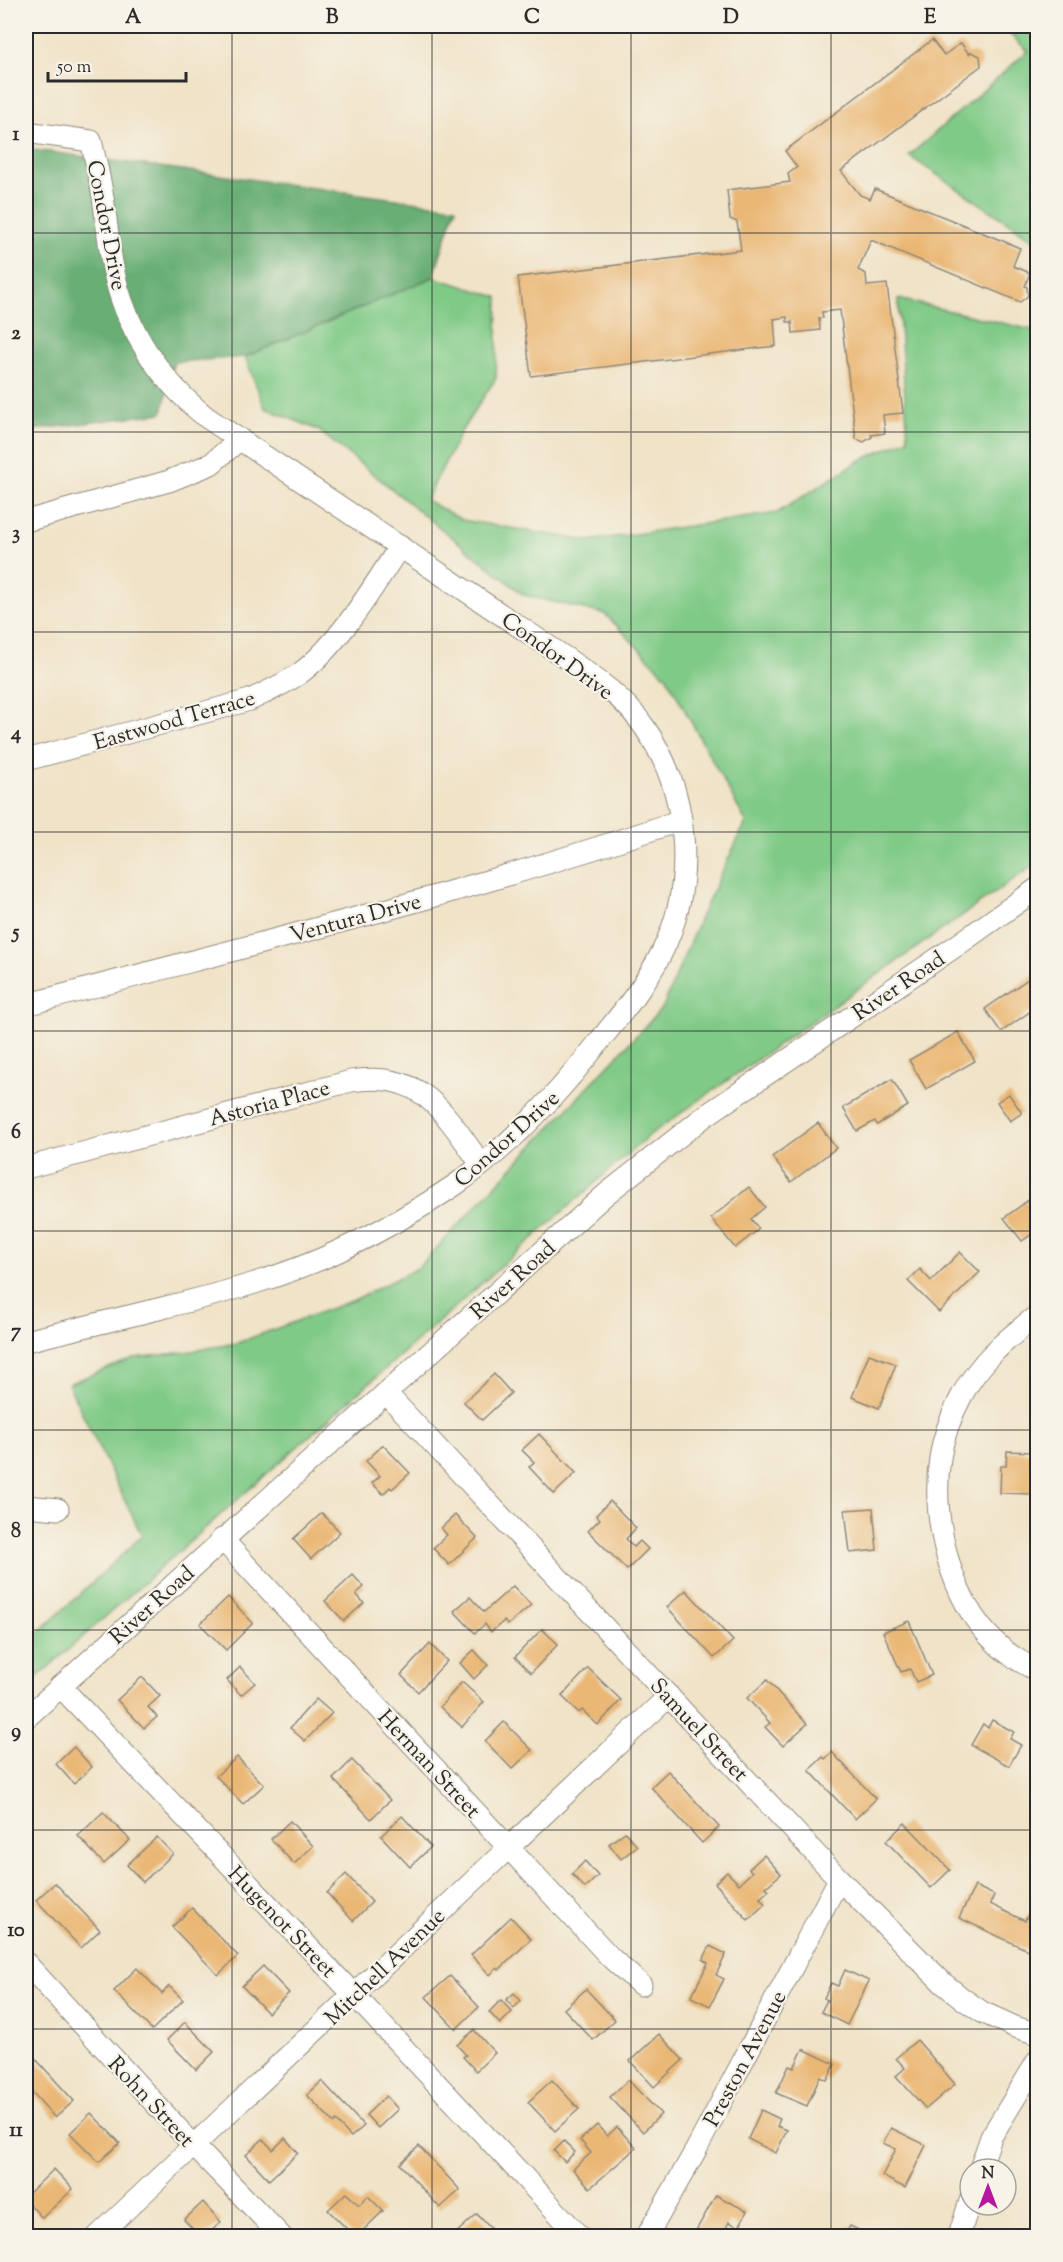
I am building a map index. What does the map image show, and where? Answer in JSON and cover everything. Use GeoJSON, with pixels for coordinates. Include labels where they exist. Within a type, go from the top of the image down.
{"type":"FeatureCollection","features":[{"type":"Feature","properties":{"kind":"street","name":"Condor Drive"},"geometry":{"type":"LineString","coordinates":[[26,132],[91,141],[104,202],[113,269],[120,293],[134,328],[148,354],[185,399],[206,417],[575,664],[615,694],[645,726],[675,789],[681,820],[683,870],[678,908],[668,939],[634,997],[553,1098],[482,1164],[455,1185],[340,1251],[291,1271],[225,1292],[26,1341]]}},
{"type":"Feature","properties":{"kind":"street"},"geometry":{"type":"LineString","coordinates":[[26,520],[169,481],[211,464],[240,439]]}},
{"type":"Feature","properties":{"kind":"street","name":"Eastwood Terrace"},"geometry":{"type":"LineString","coordinates":[[26,760],[250,700],[276,688],[300,673],[328,648],[400,546]]}},
{"type":"Feature","properties":{"kind":"street","name":"Ventura Drive"},"geometry":{"type":"LineString","coordinates":[[26,1005],[494,880],[578,856],[681,820]]}},
{"type":"Feature","properties":{"kind":"street","name":"River Road"},"geometry":{"type":"LineString","coordinates":[[26,1718],[605,1195],[705,1116],[1037,891]]}},
{"type":"Feature","properties":{"kind":"street","name":"Astoria Place"},"geometry":{"type":"LineString","coordinates":[[26,1168],[351,1080],[368,1078],[404,1084],[425,1095],[440,1108],[482,1164]]}},
{"type":"Feature","properties":{"kind":"street"},"geometry":{"type":"LineString","coordinates":[[1038,1315],[989,1355],[961,1397],[948,1428],[940,1456],[938,1507],[945,1546],[955,1580],[965,1603],[996,1643],[1016,1659],[1038,1671]]}},
{"type":"Feature","properties":{"kind":"street","name":"Samuel Street"},"geometry":{"type":"LineString","coordinates":[[386,1393],[839,1879],[963,1999],[982,2012],[1015,2027],[1038,2034]]}},
{"type":"Feature","properties":{"kind":"street"},"geometry":{"type":"LineString","coordinates":[[26,1506],[58,1509]]}},
{"type":"Feature","properties":{"kind":"street","name":"Herman Street"},"geometry":{"type":"LineString","coordinates":[[222,1539],[611,1958],[641,1985]]}},
{"type":"Feature","properties":{"kind":"street","name":"Hugenot Street"},"geometry":{"type":"LineString","coordinates":[[60,1686],[579,2236]]}},
{"type":"Feature","properties":{"kind":"street","name":"Mitchell Avenue"},"geometry":{"type":"LineString","coordinates":[[98,2236],[669,1696]]}},
{"type":"Feature","properties":{"kind":"street","name":"Preston Avenue"},"geometry":{"type":"LineString","coordinates":[[647,2236],[697,2148],[839,1879]]}},
{"type":"Feature","properties":{"kind":"street","name":"Rohn Street"},"geometry":{"type":"LineString","coordinates":[[26,1963],[194,2146],[281,2236]]}},
{"type":"Feature","properties":{"kind":"street"},"geometry":{"type":"LineString","coordinates":[[984,2157],[992,2137],[1038,2060]]}},
{"type":"Feature","properties":{"kind":"street"},"geometry":{"type":"LineString","coordinates":[[959,2236],[965,2217]]}},
{"type":"Feature","properties":{"kind":"green space"},"geometry":{"type":"Polygon","coordinates":[[[1001,26],[1037,26],[1037,242],[909,156],[1028,51],[1001,26]]]}},
{"type":"Feature","properties":{"kind":"green space"},"geometry":{"type":"Polygon","coordinates":[[[26,149],[456,207],[433,277],[245,357],[174,362],[162,413],[26,431],[26,149]]]}},
{"type":"Feature","properties":{"kind":"green space"},"geometry":{"type":"Polygon","coordinates":[[[433,277],[498,297],[496,378],[462,430],[426,500],[462,520],[588,541],[777,513],[859,461],[908,439],[898,299],[1037,331],[1037,863],[647,1137],[26,1687],[26,1644],[142,1536],[68,1384],[134,1358],[237,1343],[354,1300],[418,1268],[663,1007],[699,920],[746,822],[666,676],[605,614],[524,595],[318,430],[265,408],[245,357],[433,277]]]}},
{"type":"Feature","properties":{"kind":"building"},"geometry":{"type":"Polygon","coordinates":[[[932,40],[944,55],[961,43],[969,54],[971,52],[980,56],[981,66],[841,171],[860,195],[870,199],[875,189],[1020,248],[1013,266],[1030,273],[1025,286],[1028,296],[1020,302],[871,240],[858,270],[866,274],[867,286],[887,284],[903,413],[883,415],[885,433],[871,435],[872,437],[864,442],[856,439],[840,310],[822,312],[823,318],[819,318],[820,330],[793,333],[792,322],[787,322],[787,317],[774,319],[776,346],[531,376],[518,277],[741,250],[737,222],[730,219],[727,190],[790,182],[788,174],[797,167],[785,151],[932,40]]]}},
{"type":"Feature","properties":{"kind":"building"},"geometry":{"type":"Polygon","coordinates":[[[1038,972],[1038,1006],[1001,1032],[985,1009],[1038,972]]]}},
{"type":"Feature","properties":{"kind":"building"},"geometry":{"type":"Polygon","coordinates":[[[958,1032],[975,1061],[926,1089],[909,1060],[958,1032]]]}},
{"type":"Feature","properties":{"kind":"building"},"geometry":{"type":"Polygon","coordinates":[[[892,1079],[908,1106],[877,1125],[875,1121],[857,1131],[843,1108],[892,1079]]]}},
{"type":"Feature","properties":{"kind":"building"},"geometry":{"type":"Polygon","coordinates":[[[1009,1094],[1022,1113],[1010,1121],[997,1102],[1009,1094]]]}},
{"type":"Feature","properties":{"kind":"building"},"geometry":{"type":"Polygon","coordinates":[[[818,1123],[836,1148],[791,1182],[772,1157],[818,1123]]]}},
{"type":"Feature","properties":{"kind":"building"},"geometry":{"type":"Polygon","coordinates":[[[749,1187],[765,1207],[751,1219],[759,1229],[735,1248],[711,1218],[749,1187]]]}},
{"type":"Feature","properties":{"kind":"building"},"geometry":{"type":"Polygon","coordinates":[[[1038,1193],[1038,1230],[1022,1241],[1004,1218],[1038,1193]]]}},
{"type":"Feature","properties":{"kind":"building"},"geometry":{"type":"Polygon","coordinates":[[[960,1252],[980,1272],[939,1312],[908,1281],[920,1269],[931,1281],[960,1252]]]}},
{"type":"Feature","properties":{"kind":"building"},"geometry":{"type":"Polygon","coordinates":[[[869,1354],[896,1364],[879,1408],[852,1397],[869,1354]]]}},
{"type":"Feature","properties":{"kind":"building"},"geometry":{"type":"Polygon","coordinates":[[[494,1374],[511,1393],[482,1420],[464,1402],[494,1374]]]}},
{"type":"Feature","properties":{"kind":"building"},"geometry":{"type":"Polygon","coordinates":[[[539,1434],[576,1473],[554,1494],[529,1467],[534,1462],[522,1450],[539,1434]]]}},
{"type":"Feature","properties":{"kind":"building"},"geometry":{"type":"Polygon","coordinates":[[[383,1445],[410,1473],[383,1494],[372,1483],[380,1476],[366,1461],[383,1445]]]}},
{"type":"Feature","properties":{"kind":"building"},"geometry":{"type":"Polygon","coordinates":[[[1007,1451],[1033,1452],[1032,1494],[1000,1493],[1001,1466],[1006,1466],[1007,1451]]]}},
{"type":"Feature","properties":{"kind":"building"},"geometry":{"type":"Polygon","coordinates":[[[610,1501],[636,1528],[626,1539],[634,1547],[640,1541],[648,1549],[627,1570],[588,1531],[600,1519],[596,1515],[610,1501]]]}},
{"type":"Feature","properties":{"kind":"building"},"geometry":{"type":"Polygon","coordinates":[[[873,1508],[877,1550],[850,1553],[845,1510],[873,1508]]]}},
{"type":"Feature","properties":{"kind":"building"},"geometry":{"type":"Polygon","coordinates":[[[322,1513],[340,1532],[311,1559],[293,1539],[322,1513]]]}},
{"type":"Feature","properties":{"kind":"building"},"geometry":{"type":"Polygon","coordinates":[[[455,1515],[477,1538],[449,1565],[433,1548],[447,1535],[441,1528],[455,1515]]]}},
{"type":"Feature","properties":{"kind":"building"},"geometry":{"type":"Polygon","coordinates":[[[353,1575],[364,1587],[356,1594],[364,1603],[344,1621],[325,1601],[353,1575]]]}},
{"type":"Feature","properties":{"kind":"building"},"geometry":{"type":"Polygon","coordinates":[[[513,1586],[531,1605],[508,1625],[504,1621],[491,1632],[485,1624],[475,1633],[454,1611],[470,1597],[484,1612],[513,1586]]]}},
{"type":"Feature","properties":{"kind":"building"},"geometry":{"type":"Polygon","coordinates":[[[686,1590],[733,1641],[714,1658],[667,1607],[686,1590]]]}},
{"type":"Feature","properties":{"kind":"building"},"geometry":{"type":"Polygon","coordinates":[[[228,1597],[253,1623],[226,1650],[200,1624],[228,1597]]]}},
{"type":"Feature","properties":{"kind":"building"},"geometry":{"type":"Polygon","coordinates":[[[909,1621],[932,1675],[916,1682],[910,1669],[901,1672],[883,1632],[909,1621]]]}},
{"type":"Feature","properties":{"kind":"building"},"geometry":{"type":"Polygon","coordinates":[[[542,1629],[558,1644],[531,1673],[515,1657],[542,1629]]]}},
{"type":"Feature","properties":{"kind":"building"},"geometry":{"type":"Polygon","coordinates":[[[430,1644],[447,1661],[418,1692],[401,1675],[430,1644]]]}},
{"type":"Feature","properties":{"kind":"building"},"geometry":{"type":"Polygon","coordinates":[[[474,1650],[488,1665],[474,1679],[460,1663],[474,1650]]]}},
{"type":"Feature","properties":{"kind":"building"},"geometry":{"type":"Polygon","coordinates":[[[240,1667],[255,1683],[241,1695],[227,1680],[240,1667]]]}},
{"type":"Feature","properties":{"kind":"building"},"geometry":{"type":"Polygon","coordinates":[[[588,1668],[621,1700],[598,1725],[582,1710],[579,1713],[562,1696],[588,1668]]]}},
{"type":"Feature","properties":{"kind":"building"},"geometry":{"type":"Polygon","coordinates":[[[142,1677],[160,1696],[148,1707],[157,1717],[144,1728],[117,1700],[142,1677]]]}},
{"type":"Feature","properties":{"kind":"building"},"geometry":{"type":"Polygon","coordinates":[[[767,1680],[807,1724],[783,1746],[765,1727],[770,1723],[747,1698],[767,1680]]]}},
{"type":"Feature","properties":{"kind":"building"},"geometry":{"type":"Polygon","coordinates":[[[462,1682],[484,1702],[462,1727],[440,1707],[462,1682]]]}},
{"type":"Feature","properties":{"kind":"building"},"geometry":{"type":"Polygon","coordinates":[[[316,1699],[332,1713],[305,1741],[290,1728],[316,1699]]]}},
{"type":"Feature","properties":{"kind":"building"},"geometry":{"type":"Polygon","coordinates":[[[992,1720],[1014,1732],[1010,1739],[1021,1745],[1009,1766],[971,1745],[983,1724],[988,1728],[992,1720]]]}},
{"type":"Feature","properties":{"kind":"building"},"geometry":{"type":"Polygon","coordinates":[[[504,1722],[532,1750],[512,1769],[485,1741],[504,1722]]]}},
{"type":"Feature","properties":{"kind":"building"},"geometry":{"type":"Polygon","coordinates":[[[74,1747],[92,1767],[74,1784],[56,1764],[74,1747]]]}},
{"type":"Feature","properties":{"kind":"building"},"geometry":{"type":"Polygon","coordinates":[[[832,1752],[876,1799],[855,1819],[809,1770],[832,1752]]]}},
{"type":"Feature","properties":{"kind":"building"},"geometry":{"type":"Polygon","coordinates":[[[237,1757],[264,1785],[243,1804],[216,1776],[237,1757]]]}},
{"type":"Feature","properties":{"kind":"building"},"geometry":{"type":"Polygon","coordinates":[[[352,1760],[390,1800],[371,1819],[333,1779],[352,1760]]]}},
{"type":"Feature","properties":{"kind":"building"},"geometry":{"type":"Polygon","coordinates":[[[668,1771],[719,1827],[702,1843],[651,1787],[668,1771]]]}},
{"type":"Feature","properties":{"kind":"building"},"geometry":{"type":"Polygon","coordinates":[[[103,1812],[130,1840],[104,1864],[78,1836],[103,1812]]]}},
{"type":"Feature","properties":{"kind":"building"},"geometry":{"type":"Polygon","coordinates":[[[402,1816],[431,1847],[410,1867],[381,1836],[402,1816]]]}},
{"type":"Feature","properties":{"kind":"building"},"geometry":{"type":"Polygon","coordinates":[[[290,1821],[313,1846],[294,1864],[271,1839],[290,1821]]]}},
{"type":"Feature","properties":{"kind":"building"},"geometry":{"type":"Polygon","coordinates":[[[905,1823],[950,1870],[931,1888],[886,1841],[905,1823]]]}},
{"type":"Feature","properties":{"kind":"building"},"geometry":{"type":"Polygon","coordinates":[[[625,1832],[637,1846],[621,1859],[609,1844],[625,1832]]]}},
{"type":"Feature","properties":{"kind":"building"},"geometry":{"type":"Polygon","coordinates":[[[157,1837],[173,1854],[143,1882],[127,1865],[157,1837]]]}},
{"type":"Feature","properties":{"kind":"building"},"geometry":{"type":"Polygon","coordinates":[[[764,1855],[781,1874],[766,1887],[769,1890],[760,1898],[765,1904],[748,1920],[715,1883],[727,1872],[739,1884],[752,1872],[749,1869],[764,1855]]]}},
{"type":"Feature","properties":{"kind":"building"},"geometry":{"type":"Polygon","coordinates":[[[585,1861],[598,1876],[585,1888],[572,1874],[585,1861]]]}},
{"type":"Feature","properties":{"kind":"building"},"geometry":{"type":"Polygon","coordinates":[[[346,1874],[372,1902],[353,1921],[327,1893],[346,1874]]]}},
{"type":"Feature","properties":{"kind":"building"},"geometry":{"type":"Polygon","coordinates":[[[55,1883],[100,1930],[81,1948],[36,1900],[55,1883]]]}},
{"type":"Feature","properties":{"kind":"building"},"geometry":{"type":"Polygon","coordinates":[[[975,1886],[994,1895],[990,1904],[1025,1921],[1028,1914],[1038,1919],[1038,1946],[1034,1953],[959,1918],[975,1886]]]}},
{"type":"Feature","properties":{"kind":"building"},"geometry":{"type":"Polygon","coordinates":[[[192,1908],[238,1956],[218,1975],[172,1927],[192,1908]]]}},
{"type":"Feature","properties":{"kind":"building"},"geometry":{"type":"Polygon","coordinates":[[[511,1917],[531,1939],[499,1970],[497,1968],[490,1975],[471,1955],[511,1917]]]}},
{"type":"Feature","properties":{"kind":"building"},"geometry":{"type":"Polygon","coordinates":[[[710,1946],[726,1954],[716,1975],[724,1979],[710,2006],[691,1997],[708,1963],[703,1960],[710,1946]]]}},
{"type":"Feature","properties":{"kind":"building"},"geometry":{"type":"Polygon","coordinates":[[[263,1966],[289,1993],[268,2013],[242,1986],[263,1966]]]}},
{"type":"Feature","properties":{"kind":"building"},"geometry":{"type":"Polygon","coordinates":[[[137,1968],[162,1994],[169,1986],[183,2000],[152,2030],[114,1991],[137,1968]]]}},
{"type":"Feature","properties":{"kind":"building"},"geometry":{"type":"Polygon","coordinates":[[[845,1970],[869,1981],[847,2025],[821,2012],[831,1983],[838,1986],[845,1970]]]}},
{"type":"Feature","properties":{"kind":"building"},"geometry":{"type":"Polygon","coordinates":[[[450,1976],[479,2007],[456,2029],[426,1997],[450,1976]]]}},
{"type":"Feature","properties":{"kind":"building"},"geometry":{"type":"Polygon","coordinates":[[[586,1989],[615,2020],[593,2040],[564,2009],[586,1989]]]}},
{"type":"Feature","properties":{"kind":"building"},"geometry":{"type":"Polygon","coordinates":[[[514,1993],[521,2001],[514,2008],[506,2000],[514,1993]]]}},
{"type":"Feature","properties":{"kind":"building"},"geometry":{"type":"Polygon","coordinates":[[[501,2000],[512,2012],[500,2024],[489,2012],[501,2000]]]}},
{"type":"Feature","properties":{"kind":"building"},"geometry":{"type":"Polygon","coordinates":[[[185,2022],[214,2052],[196,2070],[167,2040],[185,2022]]]}},
{"type":"Feature","properties":{"kind":"building"},"geometry":{"type":"Polygon","coordinates":[[[474,2030],[495,2053],[476,2071],[463,2057],[466,2055],[457,2045],[474,2030]]]}},
{"type":"Feature","properties":{"kind":"building"},"geometry":{"type":"Polygon","coordinates":[[[659,2034],[683,2060],[654,2087],[630,2061],[659,2034]]]}},
{"type":"Feature","properties":{"kind":"building"},"geometry":{"type":"Polygon","coordinates":[[[917,2040],[955,2084],[926,2109],[896,2076],[905,2068],[896,2058],[917,2040]]]}},
{"type":"Feature","properties":{"kind":"building"},"geometry":{"type":"Polygon","coordinates":[[[803,2049],[835,2064],[827,2080],[820,2077],[807,2106],[776,2093],[789,2066],[794,2068],[803,2049]]]}},
{"type":"Feature","properties":{"kind":"building"},"geometry":{"type":"Polygon","coordinates":[[[33,2056],[74,2101],[55,2118],[26,2085],[26,2063],[33,2056]]]}},
{"type":"Feature","properties":{"kind":"building"},"geometry":{"type":"Polygon","coordinates":[[[552,2080],[579,2109],[555,2131],[528,2102],[552,2080]]]}},
{"type":"Feature","properties":{"kind":"building"},"geometry":{"type":"Polygon","coordinates":[[[628,2080],[661,2114],[643,2132],[610,2097],[628,2080]]]}},
{"type":"Feature","properties":{"kind":"building"},"geometry":{"type":"Polygon","coordinates":[[[322,2081],[364,2126],[351,2137],[307,2095],[322,2081]]]}},
{"type":"Feature","properties":{"kind":"building"},"geometry":{"type":"Polygon","coordinates":[[[386,2096],[398,2109],[378,2128],[366,2115],[386,2096]]]}},
{"type":"Feature","properties":{"kind":"building"},"geometry":{"type":"Polygon","coordinates":[[[761,2110],[780,2119],[777,2126],[787,2130],[776,2153],[748,2139],[761,2110]]]}},
{"type":"Feature","properties":{"kind":"building"},"geometry":{"type":"Polygon","coordinates":[[[91,2113],[120,2143],[99,2162],[70,2133],[91,2113]]]}},
{"type":"Feature","properties":{"kind":"building"},"geometry":{"type":"Polygon","coordinates":[[[597,2125],[607,2136],[617,2127],[636,2148],[590,2188],[573,2169],[591,2153],[580,2140],[597,2125]]]}},
{"type":"Feature","properties":{"kind":"building"},"geometry":{"type":"Polygon","coordinates":[[[891,2128],[926,2145],[905,2188],[882,2176],[896,2149],[883,2143],[891,2128]]]}},
{"type":"Feature","properties":{"kind":"building"},"geometry":{"type":"Polygon","coordinates":[[[285,2138],[298,2153],[269,2180],[246,2155],[263,2139],[273,2150],[285,2138]]]}},
{"type":"Feature","properties":{"kind":"building"},"geometry":{"type":"Polygon","coordinates":[[[564,2141],[575,2152],[565,2162],[554,2151],[564,2141]]]}},
{"type":"Feature","properties":{"kind":"building"},"geometry":{"type":"Polygon","coordinates":[[[419,2146],[460,2190],[440,2208],[400,2164],[419,2146]]]}},
{"type":"Feature","properties":{"kind":"building"},"geometry":{"type":"Polygon","coordinates":[[[54,2169],[73,2189],[42,2218],[26,2200],[26,2196],[54,2169]]]}},
{"type":"Feature","properties":{"kind":"building"},"geometry":{"type":"Polygon","coordinates":[[[346,2193],[359,2205],[368,2196],[383,2211],[357,2236],[354,2236],[328,2210],[346,2193]]]}},
{"type":"Feature","properties":{"kind":"building"},"geometry":{"type":"Polygon","coordinates":[[[716,2195],[747,2211],[739,2227],[729,2222],[722,2236],[693,2236],[716,2195]]]}},
{"type":"Feature","properties":{"kind":"building"},"geometry":{"type":"Polygon","coordinates":[[[203,2202],[221,2222],[206,2236],[200,2236],[184,2220],[203,2202]]]}},
{"type":"Feature","properties":{"kind":"building"},"geometry":{"type":"Polygon","coordinates":[[[477,2214],[498,2236],[454,2235],[477,2214]]]}},
{"type":"Feature","properties":{"kind":"building"},"geometry":{"type":"Polygon","coordinates":[[[850,2226],[871,2236],[845,2236],[850,2226]]]}}]}
